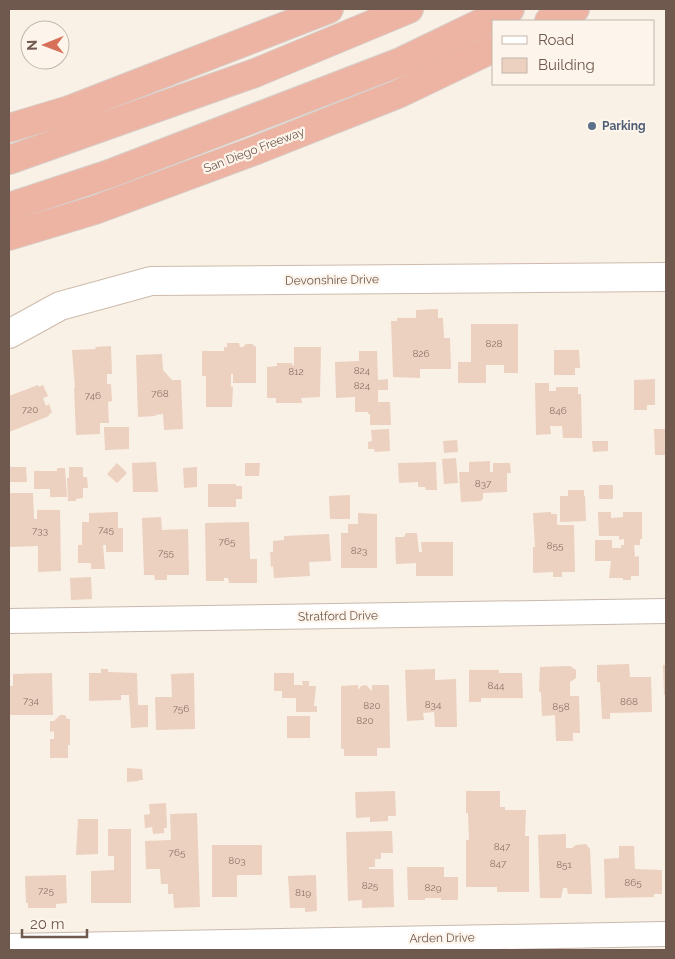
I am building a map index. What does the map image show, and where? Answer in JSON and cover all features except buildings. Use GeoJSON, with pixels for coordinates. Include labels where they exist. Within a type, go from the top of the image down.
{"type":"FeatureCollection","features":[{"type":"Feature","properties":{"kind":"highway"},"geometry":{"type":"LineString","coordinates":[[9,128],[70,110],[329,9]]}},
{"type":"Feature","properties":{"kind":"highway"},"geometry":{"type":"LineString","coordinates":[[9,160],[255,73],[409,9]]}},
{"type":"Feature","properties":{"kind":"highway"},"geometry":{"type":"LineString","coordinates":[[9,207],[109,174],[400,62],[510,9]]}},
{"type":"Feature","properties":{"kind":"highway"},"geometry":{"type":"LineString","coordinates":[[551,20],[575,9]]}},
{"type":"Feature","properties":{"kind":"highway","name":"San Diego Freeway"},"geometry":{"type":"LineString","coordinates":[[9,236],[95,210],[254,151],[398,94],[492,49]]}},
{"type":"Feature","properties":{"kind":"street","name":"Devonshire Drive"},"geometry":{"type":"LineString","coordinates":[[9,334],[60,306],[151,281],[666,276]]}},
{"type":"Feature","properties":{"kind":"street","name":"Stratford Drive"},"geometry":{"type":"LineString","coordinates":[[9,621],[666,611]]}},
{"type":"Feature","properties":{"kind":"street","name":"Arden Drive"},"geometry":{"type":"LineString","coordinates":[[9,946],[666,934]]}},
{"type":"Feature","properties":{"kind":"place","name":"Parking"},"geometry":{"type":"Point","coordinates":[592,126]}}]}
